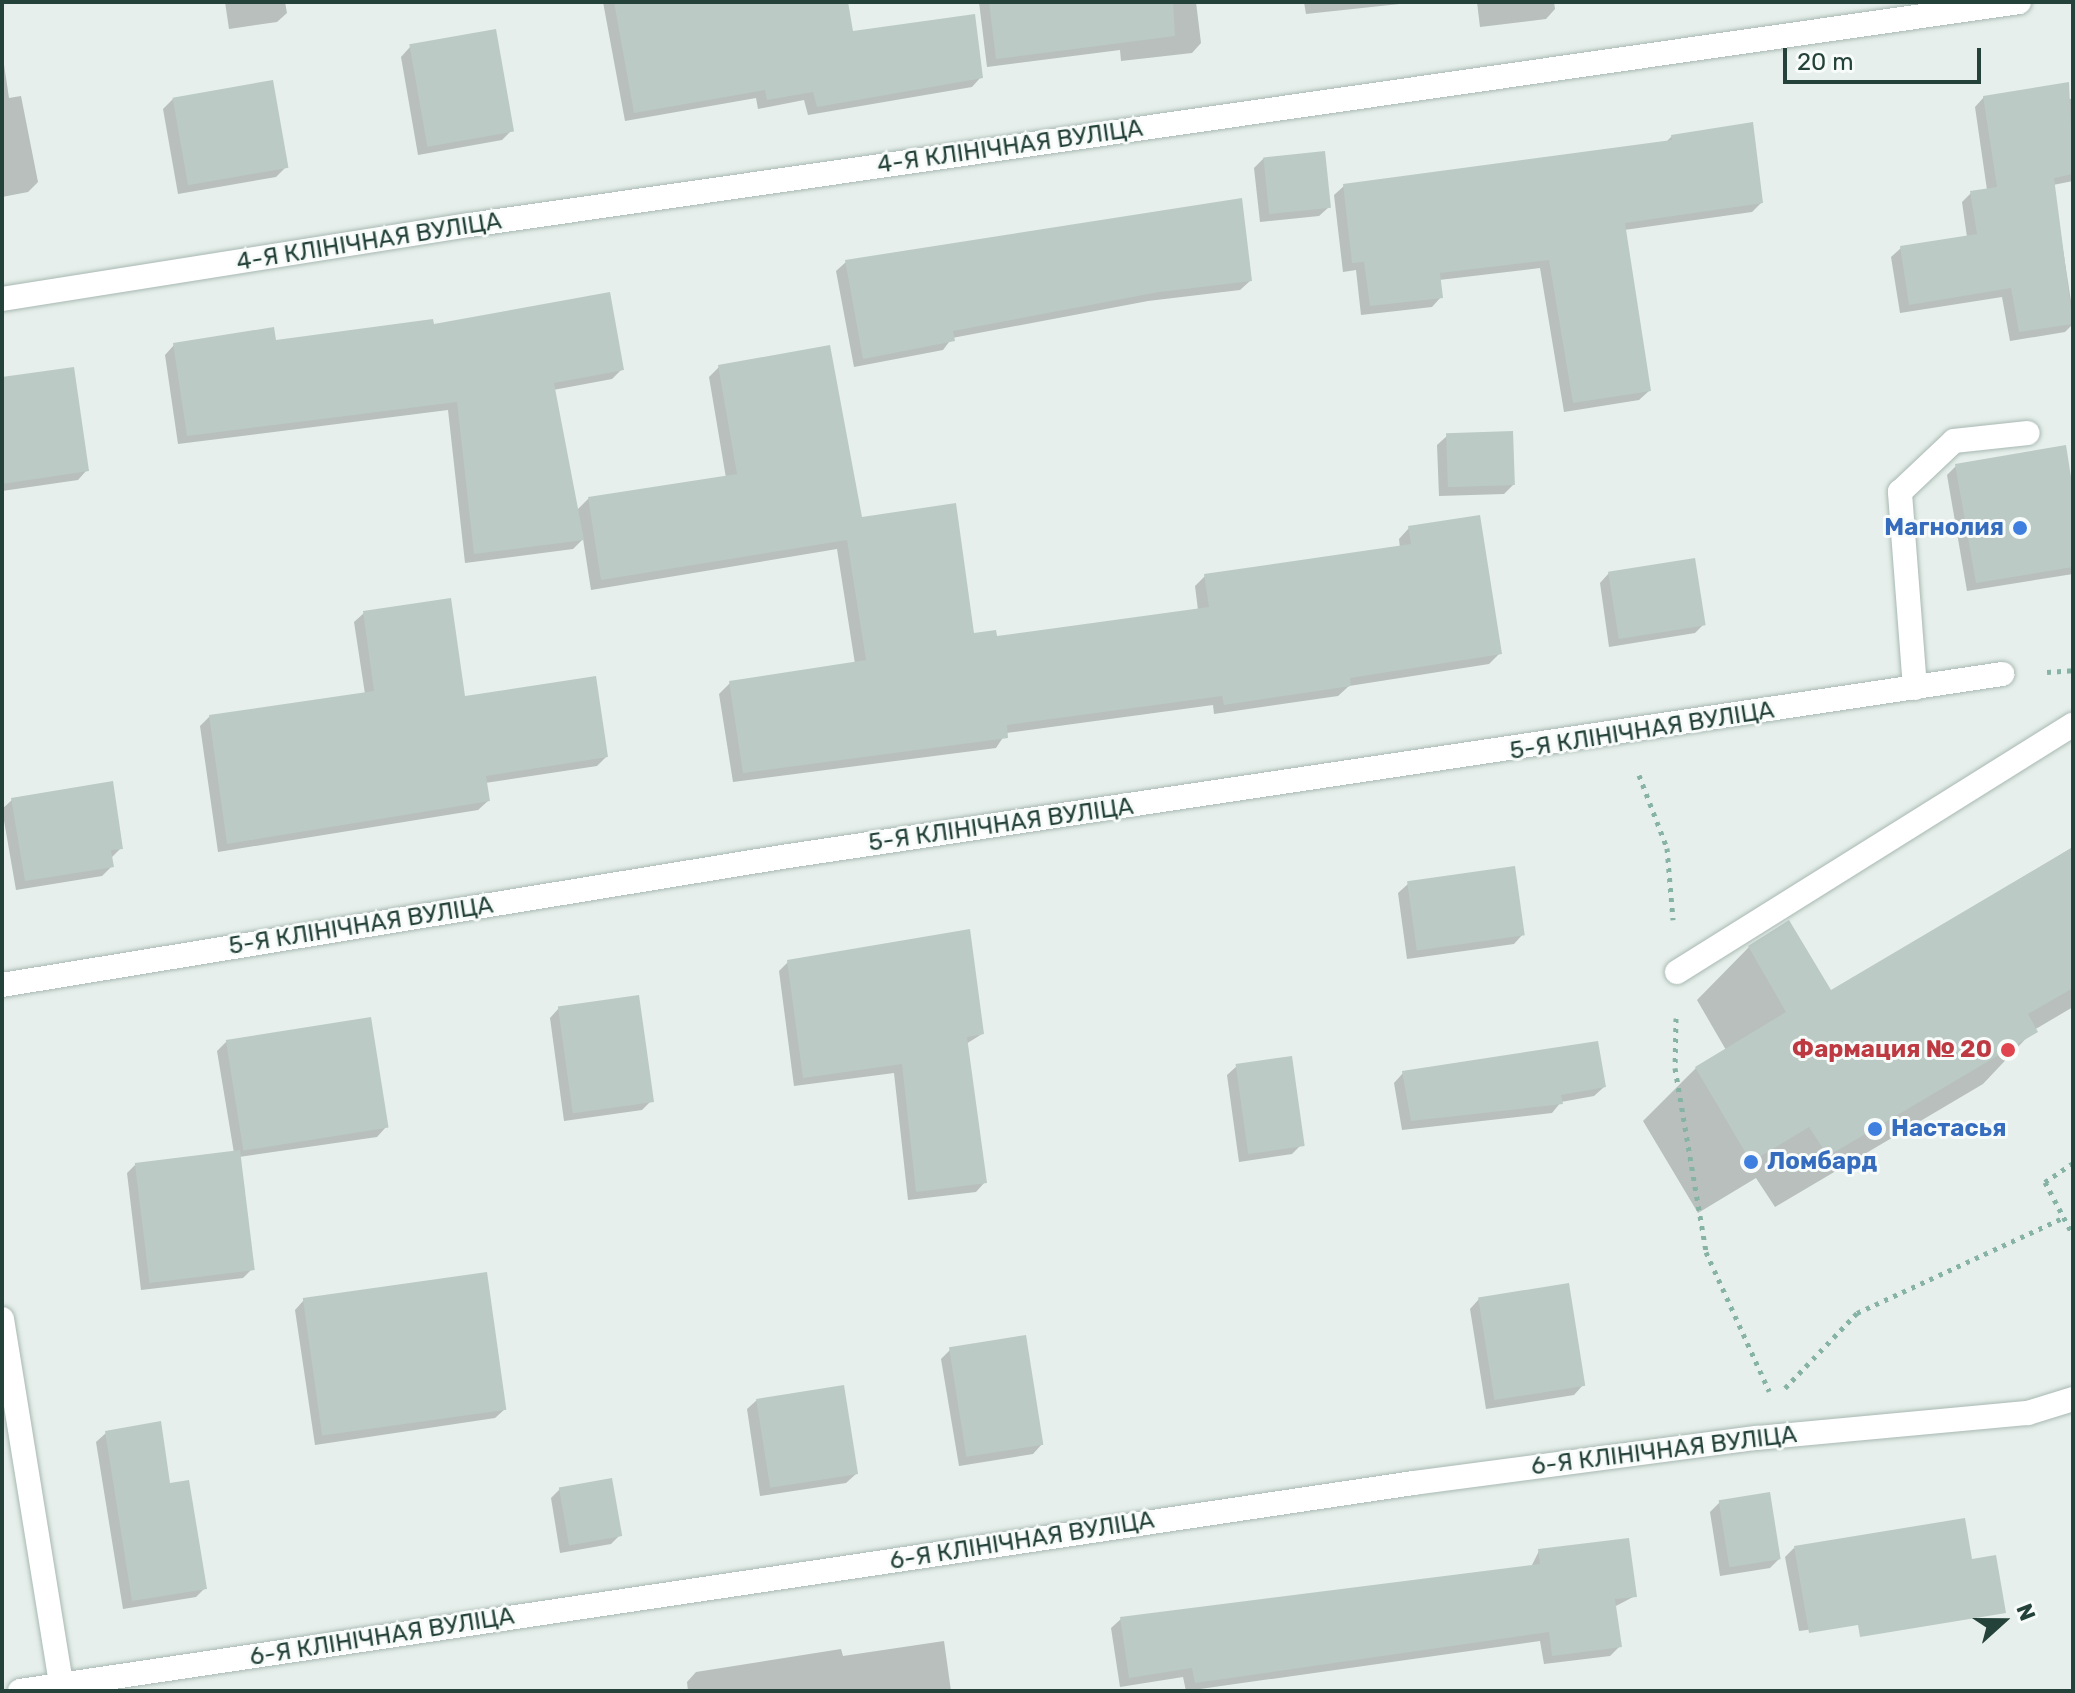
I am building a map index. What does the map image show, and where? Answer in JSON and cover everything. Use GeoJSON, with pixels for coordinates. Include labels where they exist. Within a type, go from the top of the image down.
{"type":"FeatureCollection","features":[{"type":"Feature","properties":{"kind":"street","name":"4-Я КЛІНІЧНАЯ ВУЛІЦА"},"geometry":{"type":"LineString","coordinates":[[2,299],[470,225],[2019,2]]}},
{"type":"Feature","properties":{"kind":"street"},"geometry":{"type":"LineString","coordinates":[[1915,688],[1900,492],[1954,441],[2028,433]]}},
{"type":"Feature","properties":{"kind":"street","name":"5-Я КЛІНІЧНАЯ ВУЛІЦА"},"geometry":{"type":"LineString","coordinates":[[2,985],[766,859],[1624,735],[2002,674]]}},
{"type":"Feature","properties":{"kind":"street"},"geometry":{"type":"LineString","coordinates":[[1677,972],[2073,725]]}},
{"type":"Feature","properties":{"kind":"street"},"geometry":{"type":"LineString","coordinates":[[2,1319],[61,1688]]}},
{"type":"Feature","properties":{"kind":"street","name":"6-Я КЛІНІЧНАЯ ВУЛІЦА"},"geometry":{"type":"LineString","coordinates":[[20,1691],[61,1688],[1413,1483],[1757,1438],[2028,1413],[2073,1399]]}},
{"type":"Feature","properties":{"kind":"path"},"geometry":{"type":"LineString","coordinates":[[1624,735],[1667,848],[1677,972],[1675,1068],[1706,1252],[1773,1400],[1857,1313],[2063,1218]]}},
{"type":"Feature","properties":{"kind":"path"},"geometry":{"type":"LineString","coordinates":[[2073,1163],[2045,1182],[2073,1235]]}},
{"type":"Feature","properties":{"kind":"building"},"geometry":{"type":"Polygon","coordinates":[[[614,2],[848,2],[853,31],[975,14],[983,78],[817,107],[813,92],[767,100],[765,90],[634,113],[614,2]]]}},
{"type":"Feature","properties":{"kind":"building"},"geometry":{"type":"Polygon","coordinates":[[[989,2],[1173,2],[1175,36],[996,59],[989,2]]]}},
{"type":"Feature","properties":{"kind":"building"},"geometry":{"type":"Polygon","coordinates":[[[496,29],[514,131],[427,147],[409,44],[496,29]]]}},
{"type":"Feature","properties":{"kind":"building"},"geometry":{"type":"Polygon","coordinates":[[[273,80],[288,168],[188,185],[173,98],[273,80]]]}},
{"type":"Feature","properties":{"kind":"building"},"geometry":{"type":"Polygon","coordinates":[[[2069,82],[2073,174],[2054,178],[2073,324],[2019,332],[2011,288],[1909,305],[1900,246],[1977,234],[1970,191],[1997,187],[1983,96],[2069,82]]]}},
{"type":"Feature","properties":{"kind":"building"},"geometry":{"type":"Polygon","coordinates":[[[1753,122],[1763,203],[1625,223],[1651,391],[1573,403],[1549,260],[1440,273],[1443,298],[1370,306],[1364,262],[1352,263],[1343,184],[1672,140],[1671,135],[1753,122]]]}},
{"type":"Feature","properties":{"kind":"building"},"geometry":{"type":"Polygon","coordinates":[[[1325,151],[1331,208],[1269,214],[1263,157],[1325,151]]]}},
{"type":"Feature","properties":{"kind":"building"},"geometry":{"type":"Polygon","coordinates":[[[1242,198],[1252,281],[1159,292],[953,331],[955,341],[863,359],[845,260],[1242,198]]]}},
{"type":"Feature","properties":{"kind":"building"},"geometry":{"type":"Polygon","coordinates":[[[610,292],[624,370],[554,383],[584,540],[474,554],[457,402],[187,436],[173,343],[274,327],[276,340],[433,319],[434,324],[610,292]]]}},
{"type":"Feature","properties":{"kind":"building"},"geometry":{"type":"Polygon","coordinates":[[[830,345],[862,517],[956,503],[974,633],[996,630],[997,636],[1209,607],[1204,574],[1411,544],[1408,526],[1480,515],[1502,654],[1350,678],[1351,686],[1224,705],[1222,696],[1007,725],[1008,738],[743,773],[729,681],[866,660],[847,540],[601,580],[588,497],[737,474],[718,365],[830,345]]]}},
{"type":"Feature","properties":{"kind":"building"},"geometry":{"type":"Polygon","coordinates":[[[74,367],[89,471],[2,484],[2,377],[74,367]]]}},
{"type":"Feature","properties":{"kind":"building"},"geometry":{"type":"Polygon","coordinates":[[[1513,431],[1515,485],[1448,487],[1446,433],[1513,431]]]}},
{"type":"Feature","properties":{"kind":"building","name":"Магнолия"},"geometry":{"type":"Polygon","coordinates":[[[2066,445],[2073,490],[2073,567],[1976,583],[1955,464],[2066,445]]]}},
{"type":"Feature","properties":{"kind":"building"},"geometry":{"type":"Polygon","coordinates":[[[1695,558],[1706,625],[1619,639],[1608,572],[1695,558]]]}},
{"type":"Feature","properties":{"kind":"building"},"geometry":{"type":"Polygon","coordinates":[[[451,598],[465,696],[596,676],[608,757],[486,776],[490,801],[227,844],[209,715],[374,691],[363,611],[451,598]]]}},
{"type":"Feature","properties":{"kind":"building"},"geometry":{"type":"Polygon","coordinates":[[[113,781],[123,849],[111,850],[114,867],[25,881],[11,798],[113,781]]]}},
{"type":"Feature","properties":{"kind":"building"},"geometry":{"type":"Polygon","coordinates":[[[2073,847],[2073,988],[2028,1014],[2038,1032],[1828,1156],[1809,1127],[1751,1162],[1695,1067],[1786,1012],[1748,946],[1789,920],[1831,990],[2073,847]]]}},
{"type":"Feature","properties":{"kind":"building"},"geometry":{"type":"Polygon","coordinates":[[[1515,866],[1525,935],[1417,950],[1407,881],[1515,866]]]}},
{"type":"Feature","properties":{"kind":"building"},"geometry":{"type":"Polygon","coordinates":[[[970,929],[984,1034],[967,1037],[987,1183],[916,1192],[902,1064],[803,1078],[787,960],[970,929]]]}},
{"type":"Feature","properties":{"kind":"building"},"geometry":{"type":"Polygon","coordinates":[[[639,995],[654,1102],[573,1113],[558,1006],[639,995]]]}},
{"type":"Feature","properties":{"kind":"building"},"geometry":{"type":"Polygon","coordinates":[[[371,1017],[389,1128],[243,1151],[226,1040],[371,1017]]]}},
{"type":"Feature","properties":{"kind":"building"},"geometry":{"type":"Polygon","coordinates":[[[1598,1041],[1606,1087],[1561,1095],[1563,1104],[1411,1121],[1402,1071],[1598,1041]]]}},
{"type":"Feature","properties":{"kind":"building"},"geometry":{"type":"Polygon","coordinates":[[[1292,1056],[1305,1146],[1248,1154],[1236,1064],[1292,1056]]]}},
{"type":"Feature","properties":{"kind":"building"},"geometry":{"type":"Polygon","coordinates":[[[240,1150],[255,1270],[150,1283],[135,1163],[240,1150]]]}},
{"type":"Feature","properties":{"kind":"building"},"geometry":{"type":"Polygon","coordinates":[[[487,1272],[506,1410],[322,1436],[303,1298],[487,1272]]]}},
{"type":"Feature","properties":{"kind":"building"},"geometry":{"type":"Polygon","coordinates":[[[1569,1283],[1585,1386],[1494,1400],[1478,1297],[1569,1283]]]}},
{"type":"Feature","properties":{"kind":"building"},"geometry":{"type":"Polygon","coordinates":[[[1026,1335],[1043,1445],[966,1457],[949,1347],[1026,1335]]]}},
{"type":"Feature","properties":{"kind":"building"},"geometry":{"type":"Polygon","coordinates":[[[844,1385],[858,1474],[770,1488],[756,1399],[844,1385]]]}},
{"type":"Feature","properties":{"kind":"building"},"geometry":{"type":"Polygon","coordinates":[[[161,1421],[170,1483],[189,1480],[207,1589],[132,1601],[105,1431],[161,1421]]]}},
{"type":"Feature","properties":{"kind":"building"},"geometry":{"type":"Polygon","coordinates":[[[612,1478],[622,1536],[569,1545],[559,1487],[612,1478]]]}},
{"type":"Feature","properties":{"kind":"building"},"geometry":{"type":"Polygon","coordinates":[[[1770,1492],[1781,1559],[1729,1567],[1719,1500],[1770,1492]]]}},
{"type":"Feature","properties":{"kind":"building"},"geometry":{"type":"Polygon","coordinates":[[[1965,1518],[1972,1559],[1996,1555],[2006,1613],[1860,1637],[1858,1625],[1809,1633],[1794,1546],[1965,1518]]]}},
{"type":"Feature","properties":{"kind":"building"},"geometry":{"type":"Polygon","coordinates":[[[1629,1538],[1637,1597],[1615,1599],[1622,1647],[1552,1656],[1549,1632],[1195,1683],[1192,1668],[1129,1678],[1120,1617],[1540,1564],[1538,1549],[1629,1538]]]}},
{"type":"Feature","properties":{"kind":"place","name":"Магнолия"},"geometry":{"type":"Point","coordinates":[2020,528]}},
{"type":"Feature","properties":{"kind":"place","name":"Фармация № 20"},"geometry":{"type":"Point","coordinates":[2008,1050]}},
{"type":"Feature","properties":{"kind":"place","name":"Настасья"},"geometry":{"type":"Point","coordinates":[1875,1129]}},
{"type":"Feature","properties":{"kind":"place","name":"Ломбард"},"geometry":{"type":"Point","coordinates":[1751,1162]}}]}
